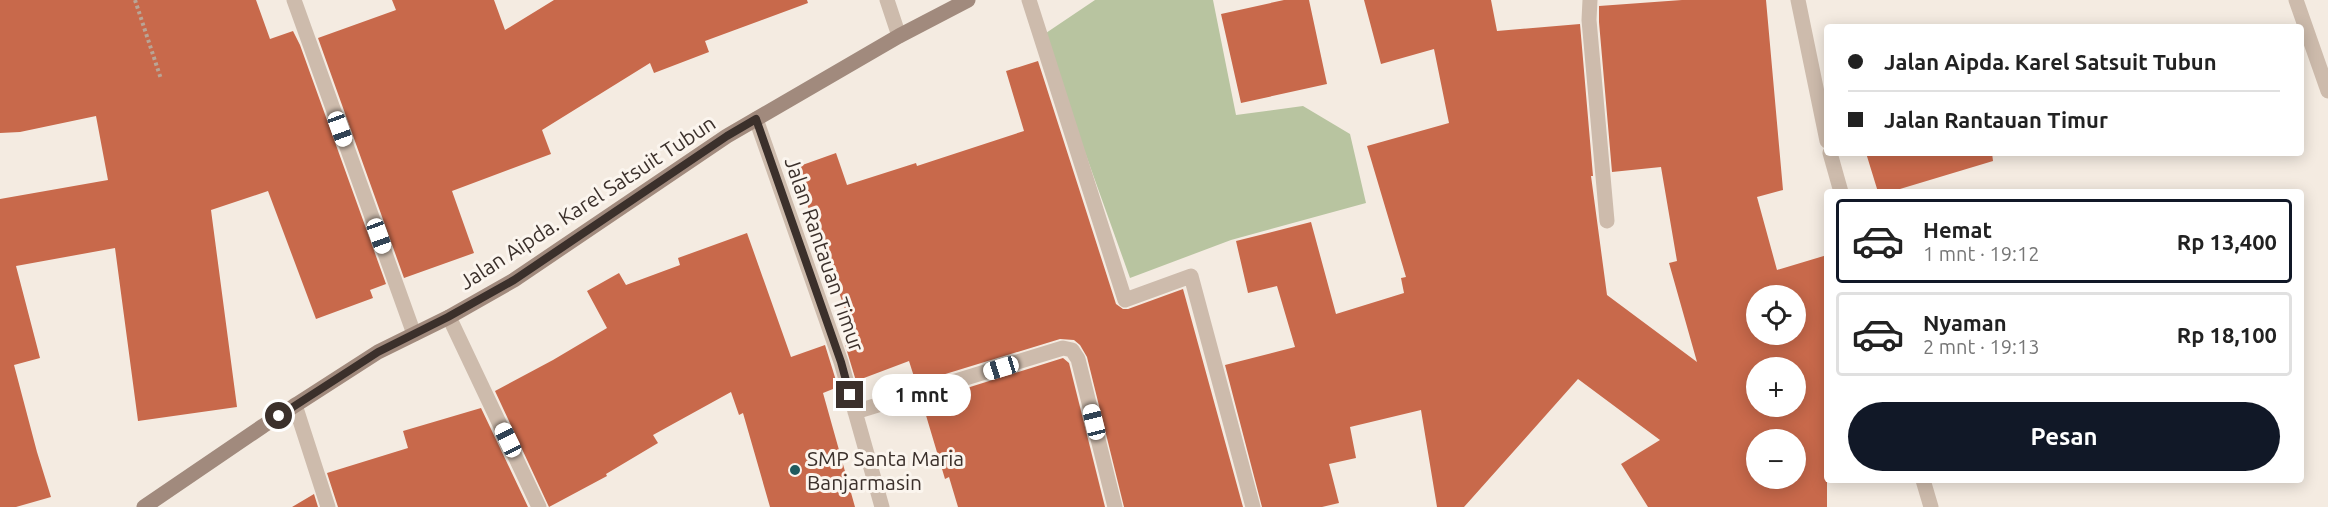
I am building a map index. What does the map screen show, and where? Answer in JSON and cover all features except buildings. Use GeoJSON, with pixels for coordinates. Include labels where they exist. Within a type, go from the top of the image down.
{"type":"FeatureCollection","features":[{"type":"Feature","properties":{"kind":"main road","name":"Jalan Aipda. Karel Satsuit Tubun"},"geometry":{"type":"LineString","coordinates":[[144,507],[378,352],[448,317],[514,280],[727,136],[899,36],[968,0]]}},
{"type":"Feature","properties":{"kind":"street"},"geometry":{"type":"LineString","coordinates":[[294,0],[414,334]]}},
{"type":"Feature","properties":{"kind":"street"},"geometry":{"type":"LineString","coordinates":[[887,0],[899,36]]}},
{"type":"Feature","properties":{"kind":"street"},"geometry":{"type":"LineString","coordinates":[[1029,0],[1125,300],[1191,276],[1253,507]]}},
{"type":"Feature","properties":{"kind":"street"},"geometry":{"type":"LineString","coordinates":[[1590,0],[1589,20],[1607,221]]}},
{"type":"Feature","properties":{"kind":"street"},"geometry":{"type":"LineString","coordinates":[[1797,0],[1824,127]]}},
{"type":"Feature","properties":{"kind":"street"},"geometry":{"type":"LineString","coordinates":[[2301,2],[2328,92]]}},
{"type":"Feature","properties":{"kind":"street","name":"Jalan Rantauan Timur"},"geometry":{"type":"LineString","coordinates":[[756,119],[841,362],[882,507]]}},
{"type":"Feature","properties":{"kind":"street"},"geometry":{"type":"LineString","coordinates":[[1831,156],[1840,189]]}},
{"type":"Feature","properties":{"kind":"street"},"geometry":{"type":"LineString","coordinates":[[448,317],[539,507]]}},
{"type":"Feature","properties":{"kind":"street"},"geometry":{"type":"LineString","coordinates":[[855,412],[1063,348],[1072,350],[1078,359],[1114,507]]}},
{"type":"Feature","properties":{"kind":"street"},"geometry":{"type":"LineString","coordinates":[[295,405],[328,507]]}},
{"type":"Feature","properties":{"kind":"street"},"geometry":{"type":"LineString","coordinates":[[1924,483],[1931,507]]}},
{"type":"Feature","properties":{"kind":"path"},"geometry":{"type":"LineString","coordinates":[[135,0],[161,79]]}},
{"type":"Feature","properties":{"kind":"green space"},"geometry":{"type":"Polygon","coordinates":[[[1095,0],[1213,0],[1236,115],[1303,106],[1350,134],[1366,203],[1231,240],[1130,278],[1043,35],[1095,0]]]}},
{"type":"Feature","properties":{"kind":"place","name":"SMP Santa Maria Banjarmasin"},"geometry":{"type":"Point","coordinates":[795,470]}},
{"type":"Feature","properties":{"kind":"route"},"geometry":{"type":"LineString","coordinates":[[279,416],[378,352],[448,317],[514,280],[727,136],[756,119],[841,362],[850,395]]}}]}
